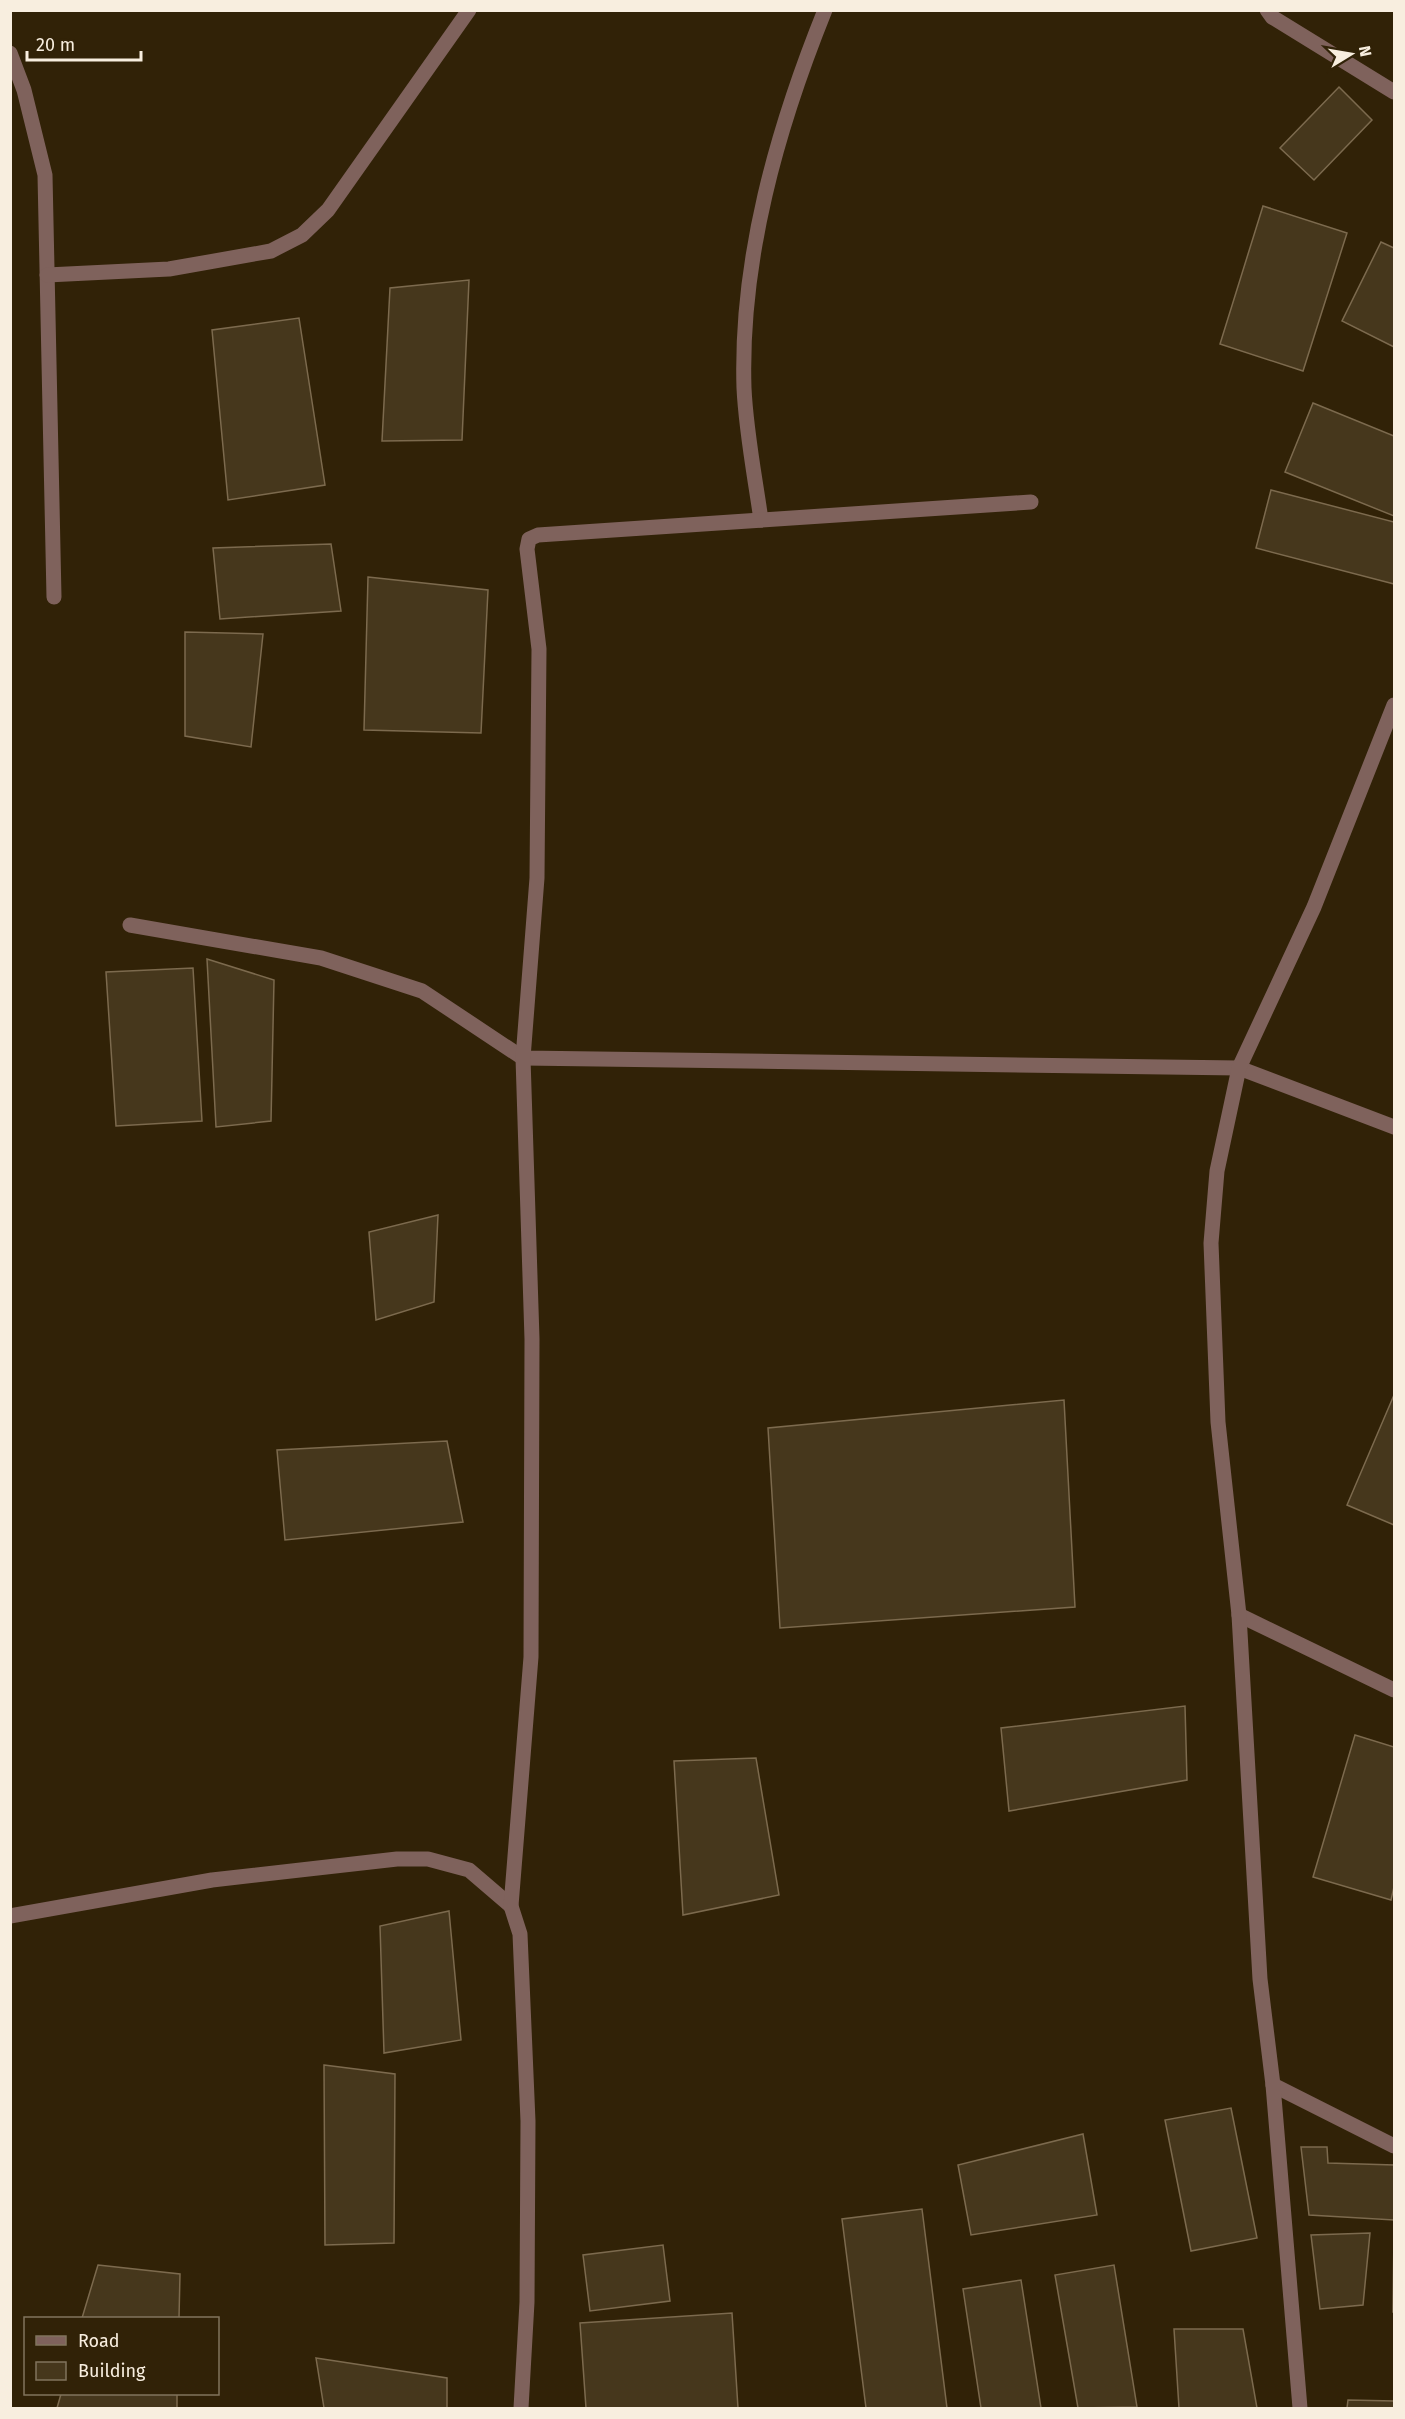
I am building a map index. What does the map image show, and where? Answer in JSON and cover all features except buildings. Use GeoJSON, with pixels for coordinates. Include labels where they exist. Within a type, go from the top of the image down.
{"type":"FeatureCollection","features":[{"type":"Feature","properties":{"kind":"street"},"geometry":{"type":"LineString","coordinates":[[47,275],[169,269],[271,251],[302,235],[328,210],[468,10]]}},
{"type":"Feature","properties":{"kind":"street"},"geometry":{"type":"LineString","coordinates":[[761,520],[744,389],[747,298],[766,188],[804,63],[825,10]]}},
{"type":"Feature","properties":{"kind":"street"},"geometry":{"type":"LineString","coordinates":[[1266,10],[1272,17],[1395,92]]}},
{"type":"Feature","properties":{"kind":"street"},"geometry":{"type":"LineString","coordinates":[[10,53],[24,90],[45,175],[54,597]]}},
{"type":"Feature","properties":{"kind":"street"},"geometry":{"type":"LineString","coordinates":[[520,2409],[526,2302],[528,2121],[520,1934],[511,1906],[531,1657],[532,1339],[523,1058],[537,878],[539,649],[527,549],[529,539],[538,535],[1031,502]]}},
{"type":"Feature","properties":{"kind":"street"},"geometry":{"type":"LineString","coordinates":[[1300,2409],[1273,2085],[1260,1979],[1239,1615],[1218,1422],[1211,1243],[1217,1171],[1239,1068],[1314,907],[1395,705]]}},
{"type":"Feature","properties":{"kind":"street"},"geometry":{"type":"LineString","coordinates":[[130,925],[321,958],[422,992],[523,1058],[1239,1068],[1395,1127]]}},
{"type":"Feature","properties":{"kind":"street"},"geometry":{"type":"LineString","coordinates":[[1239,1615],[1395,1690]]}},
{"type":"Feature","properties":{"kind":"street"},"geometry":{"type":"LineString","coordinates":[[10,1916],[212,1880],[397,1859],[428,1859],[469,1870],[511,1906]]}},
{"type":"Feature","properties":{"kind":"street"},"geometry":{"type":"LineString","coordinates":[[1273,2085],[1395,2146]]}}]}
